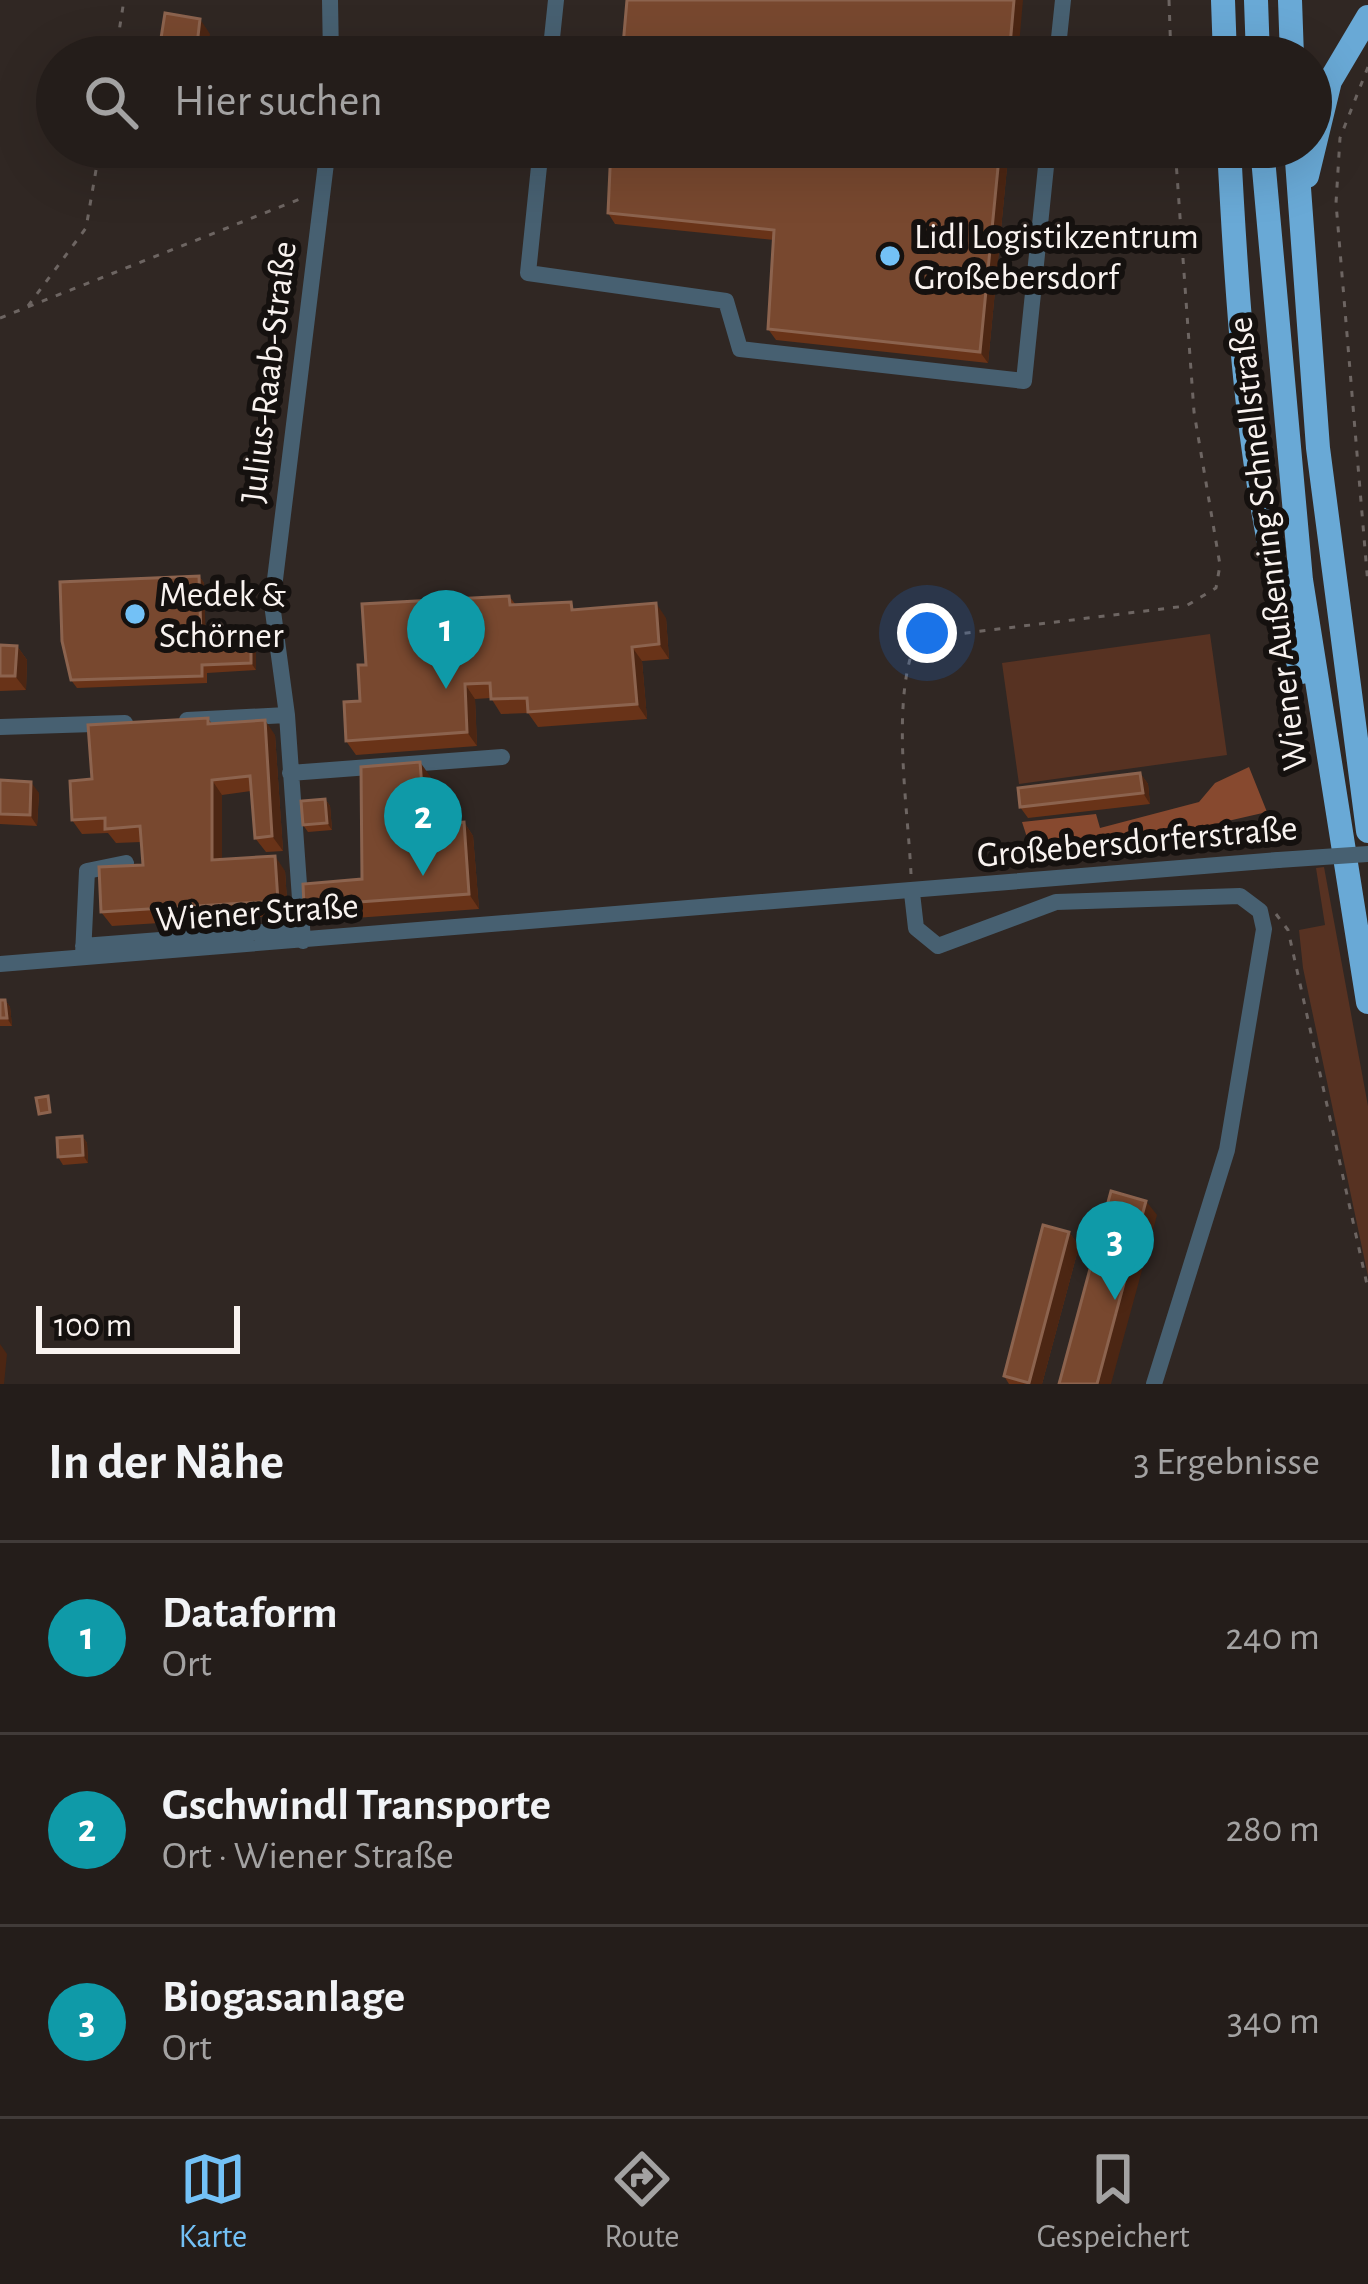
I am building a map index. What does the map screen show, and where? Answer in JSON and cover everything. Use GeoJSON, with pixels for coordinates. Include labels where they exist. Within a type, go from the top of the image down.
{"type":"FeatureCollection","features":[{"type":"Feature","properties":{"kind":"highway"},"geometry":{"type":"LineString","coordinates":[[1223,0],[1224,36]]}},
{"type":"Feature","properties":{"kind":"highway"},"geometry":{"type":"LineString","coordinates":[[1256,0],[1257,36]]}},
{"type":"Feature","properties":{"kind":"highway"},"geometry":{"type":"LineString","coordinates":[[1290,0],[1291,36]]}},
{"type":"Feature","properties":{"kind":"highway"},"geometry":{"type":"LineString","coordinates":[[1332,80],[1368,16]]}},
{"type":"Feature","properties":{"kind":"highway"},"geometry":{"type":"LineString","coordinates":[[1231,168],[1252,442],[1281,601],[1325,752]]}},
{"type":"Feature","properties":{"kind":"highway","name":"Wiener Außenring Schnellstraße"},"geometry":{"type":"LineString","coordinates":[[1264,168],[1286,439],[1325,752],[1368,1002]]}},
{"type":"Feature","properties":{"kind":"highway","name":"Wiener Außenring Schnellstraße"},"geometry":{"type":"LineString","coordinates":[[1297,168],[1327,535],[1368,831]]}},
{"type":"Feature","properties":{"kind":"highway"},"geometry":{"type":"LineString","coordinates":[[1300,220],[1310,168]]}},
{"type":"Feature","properties":{"kind":"street"},"geometry":{"type":"LineString","coordinates":[[331,0],[331,36]]}},
{"type":"Feature","properties":{"kind":"street"},"geometry":{"type":"LineString","coordinates":[[552,36],[556,0]]}},
{"type":"Feature","properties":{"kind":"street"},"geometry":{"type":"LineString","coordinates":[[1059,36],[1063,0]]}},
{"type":"Feature","properties":{"kind":"street","name":"Julius-Raab-Straße"},"geometry":{"type":"LineString","coordinates":[[302,935],[287,715],[272,604],[325,168]]}},
{"type":"Feature","properties":{"kind":"street"},"geometry":{"type":"LineString","coordinates":[[539,168],[528,273],[726,301],[740,349],[1024,381],[1046,168]]}},
{"type":"Feature","properties":{"kind":"street"},"geometry":{"type":"LineString","coordinates":[[0,727],[287,715]]}},
{"type":"Feature","properties":{"kind":"street"},"geometry":{"type":"LineString","coordinates":[[290,773],[502,757]]}},
{"type":"Feature","properties":{"kind":"street","name":"Großebersdorferstraße"},"geometry":{"type":"LineString","coordinates":[[591,919],[1368,854]]}},
{"type":"Feature","properties":{"kind":"street"},"geometry":{"type":"LineString","coordinates":[[83,952],[87,871],[126,862]]}},
{"type":"Feature","properties":{"kind":"street"},"geometry":{"type":"LineString","coordinates":[[912,893],[916,928],[938,946],[1056,902],[1240,896],[1260,910],[1264,929],[1227,1150],[1154,1384]]}},
{"type":"Feature","properties":{"kind":"street","name":"Wiener Straße"},"geometry":{"type":"LineString","coordinates":[[0,964],[83,952],[302,935],[591,919]]}},
{"type":"Feature","properties":{"kind":"path"},"geometry":{"type":"LineString","coordinates":[[118,36],[124,0]]}},
{"type":"Feature","properties":{"kind":"path"},"geometry":{"type":"LineString","coordinates":[[1169,0],[1170,36]]}},
{"type":"Feature","properties":{"kind":"path"},"geometry":{"type":"LineString","coordinates":[[1368,67],[1340,138],[1336,203],[1368,585]]}},
{"type":"Feature","properties":{"kind":"path"},"geometry":{"type":"LineString","coordinates":[[27,308],[86,228],[96,168]]}},
{"type":"Feature","properties":{"kind":"path"},"geometry":{"type":"LineString","coordinates":[[912,893],[905,728],[908,661],[917,639],[1186,606],[1216,588],[1220,565],[1194,412],[1177,168]]}},
{"type":"Feature","properties":{"kind":"path"},"geometry":{"type":"LineString","coordinates":[[0,317],[322,189]]}},
{"type":"Feature","properties":{"kind":"path"},"geometry":{"type":"LineString","coordinates":[[1260,910],[1276,914],[1288,930],[1368,1289]]}},
{"type":"Feature","properties":{"kind":"shaded area"},"geometry":{"type":"Polygon","coordinates":[[[1210,634],[1227,755],[1019,784],[1002,663],[1210,634]]]}},
{"type":"Feature","properties":{"kind":"shaded area"},"geometry":{"type":"Polygon","coordinates":[[[1249,767],[1267,812],[1036,865],[1022,822],[1096,814],[1100,828],[1199,802],[1215,783],[1249,767]]]}},
{"type":"Feature","properties":{"kind":"shaded area"},"geometry":{"type":"Polygon","coordinates":[[[1324,867],[1368,1106],[1368,1276],[1303,968],[1299,930],[1325,925],[1316,868],[1324,867]]]}},
{"type":"Feature","properties":{"kind":"building"},"geometry":{"type":"Polygon","coordinates":[[[627,0],[1014,0],[1011,36],[624,36],[627,0]]]}},
{"type":"Feature","properties":{"kind":"building"},"geometry":{"type":"Polygon","coordinates":[[[165,13],[200,19],[198,36],[161,36],[165,13]]]}},
{"type":"Feature","properties":{"kind":"building","name":"Lidl Logistikzentrum Großebersdorf"},"geometry":{"type":"Polygon","coordinates":[[[610,168],[998,168],[980,352],[768,329],[774,230],[608,213],[610,168]]]}},
{"type":"Feature","properties":{"kind":"building","name":"Medek & Schörner"},"geometry":{"type":"Polygon","coordinates":[[[199,576],[201,636],[251,632],[251,663],[202,665],[202,676],[71,680],[62,641],[60,582],[199,576]]]}},
{"type":"Feature","properties":{"kind":"building"},"geometry":{"type":"Polygon","coordinates":[[[509,596],[510,605],[571,602],[572,610],[656,603],[659,644],[632,647],[637,704],[528,712],[527,698],[491,699],[490,683],[465,684],[467,732],[346,741],[344,702],[360,701],[358,665],[366,665],[362,604],[509,596]]]}},
{"type":"Feature","properties":{"kind":"building"},"geometry":{"type":"Polygon","coordinates":[[[0,645],[17,646],[15,676],[0,676],[0,645]]]}},
{"type":"Feature","properties":{"kind":"building"},"geometry":{"type":"Polygon","coordinates":[[[208,718],[208,724],[265,720],[272,836],[255,838],[250,776],[212,780],[212,860],[275,856],[278,901],[101,912],[99,867],[143,865],[140,826],[105,829],[105,818],[72,820],[70,781],[92,779],[88,725],[208,718]]]}},
{"type":"Feature","properties":{"kind":"building"},"geometry":{"type":"Polygon","coordinates":[[[420,762],[425,825],[464,822],[469,894],[304,906],[303,884],[362,879],[361,767],[420,762]]]}},
{"type":"Feature","properties":{"kind":"building"},"geometry":{"type":"Polygon","coordinates":[[[1140,773],[1143,793],[1020,807],[1018,788],[1140,773]]]}},
{"type":"Feature","properties":{"kind":"building"},"geometry":{"type":"Polygon","coordinates":[[[0,780],[31,782],[30,815],[0,814],[0,780]]]}},
{"type":"Feature","properties":{"kind":"building"},"geometry":{"type":"Polygon","coordinates":[[[325,799],[327,823],[303,825],[301,801],[325,799]]]}},
{"type":"Feature","properties":{"kind":"building"},"geometry":{"type":"Polygon","coordinates":[[[0,1000],[5,1000],[7,1018],[0,1018],[0,1000]]]}},
{"type":"Feature","properties":{"kind":"building"},"geometry":{"type":"Polygon","coordinates":[[[48,1096],[50,1112],[39,1114],[36,1098],[48,1096]]]}},
{"type":"Feature","properties":{"kind":"building"},"geometry":{"type":"Polygon","coordinates":[[[82,1136],[83,1155],[58,1157],[57,1138],[82,1136]]]}},
{"type":"Feature","properties":{"kind":"building"},"geometry":{"type":"Polygon","coordinates":[[[1111,1191],[1146,1201],[1097,1384],[1059,1384],[1111,1191]]]}},
{"type":"Feature","properties":{"kind":"building"},"geometry":{"type":"Polygon","coordinates":[[[1043,1225],[1069,1232],[1029,1383],[1004,1376],[1043,1225]]]}},
{"type":"Feature","properties":{"kind":"place","name":"Lidl Logistikzentrum Großebersdorf"},"geometry":{"type":"Point","coordinates":[890,256]}},
{"type":"Feature","properties":{"kind":"place","name":"Medek & Schörner"},"geometry":{"type":"Point","coordinates":[135,614]}},
{"type":"Feature","properties":{"kind":"place","name":"Dataform"},"geometry":{"type":"Point","coordinates":[446,689]}},
{"type":"Feature","properties":{"kind":"place","name":"Gschwindl Transporte"},"geometry":{"type":"Point","coordinates":[423,876]}},
{"type":"Feature","properties":{"kind":"place","name":"Biogasanlage"},"geometry":{"type":"Point","coordinates":[1115,1300]}}]}
